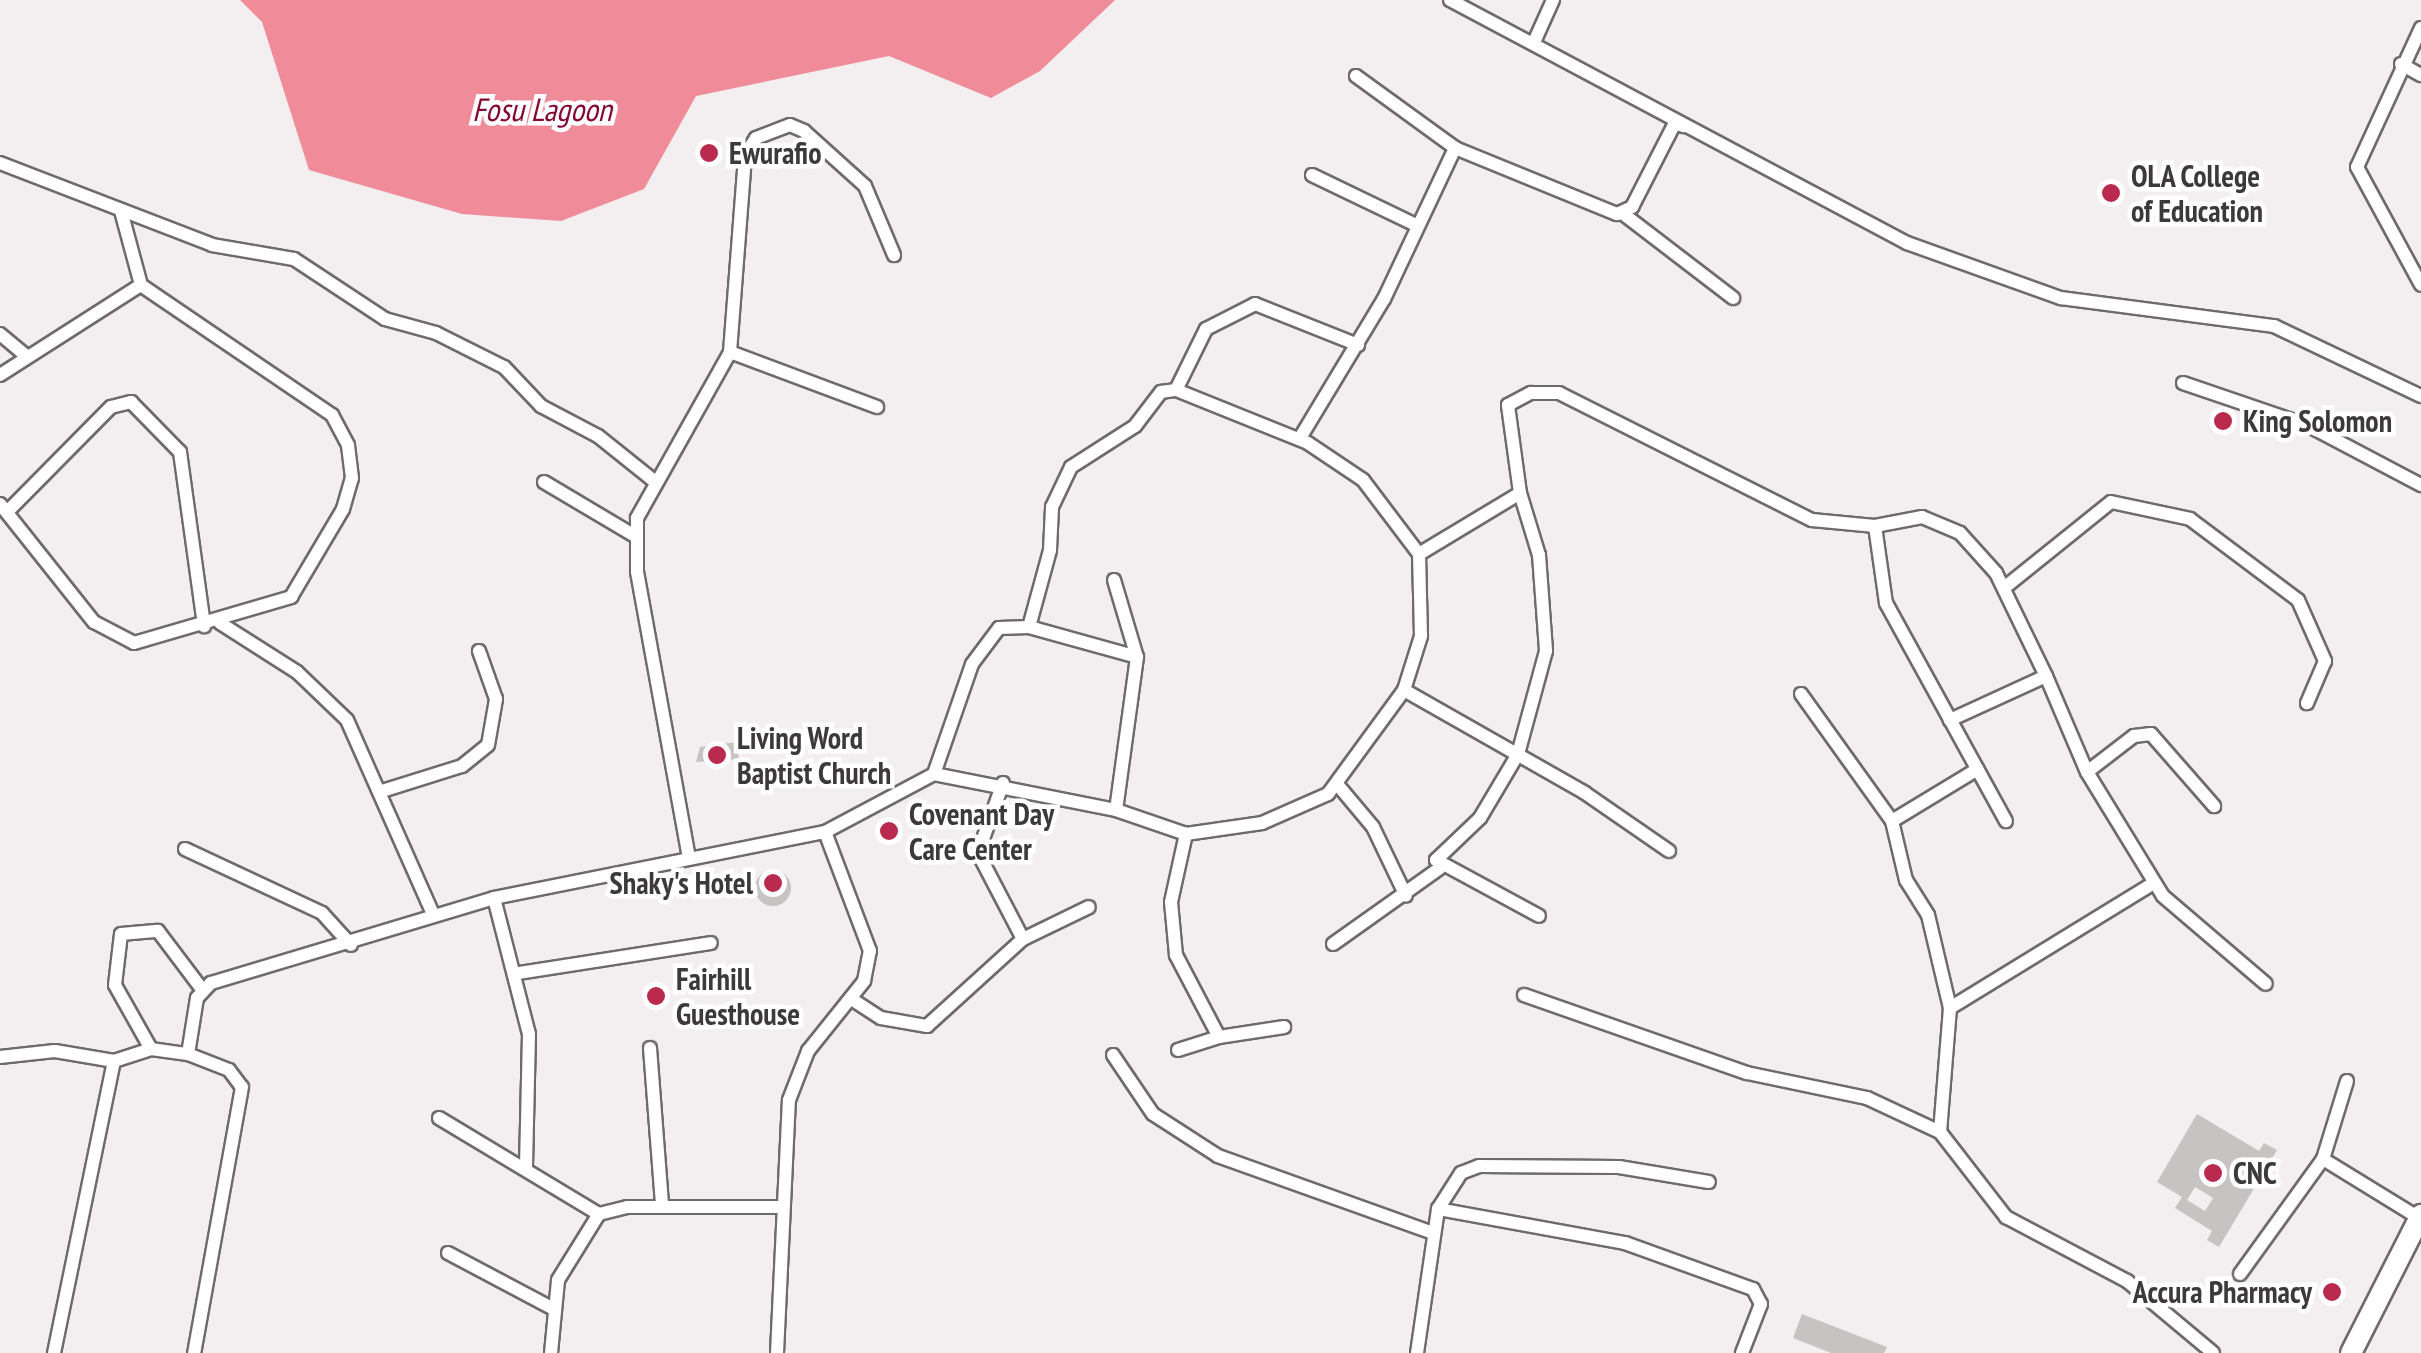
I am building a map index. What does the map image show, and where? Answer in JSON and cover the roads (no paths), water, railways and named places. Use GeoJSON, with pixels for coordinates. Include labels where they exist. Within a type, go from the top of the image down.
{"type":"FeatureCollection","features":[{"type":"Feature","properties":{"kind":"highway"},"geometry":{"type":"LineString","coordinates":[[2351,1353],[2420,1217]]}},
{"type":"Feature","properties":{"kind":"street"},"geometry":{"type":"LineString","coordinates":[[1450,0],[1535,40],[1870,226],[2061,298],[2274,326],[2421,396]]}},
{"type":"Feature","properties":{"kind":"street"},"geometry":{"type":"LineString","coordinates":[[1535,40],[1553,0]]}},
{"type":"Feature","properties":{"kind":"street"},"geometry":{"type":"LineString","coordinates":[[2421,28],[2401,64],[2357,167],[2421,285]]}},
{"type":"Feature","properties":{"kind":"street"},"geometry":{"type":"LineString","coordinates":[[2401,64],[2421,74]]}},
{"type":"Feature","properties":{"kind":"street"},"geometry":{"type":"LineString","coordinates":[[1356,76],[1455,148],[1594,211],[1622,213],[1733,298]]}},
{"type":"Feature","properties":{"kind":"street"},"geometry":{"type":"LineString","coordinates":[[1622,213],[1676,123],[1684,126]]}},
{"type":"Feature","properties":{"kind":"street"},"geometry":{"type":"LineString","coordinates":[[690,858],[635,536],[653,480],[730,352],[746,155],[765,132],[804,131],[865,186],[894,254]]}},
{"type":"Feature","properties":{"kind":"street"},"geometry":{"type":"LineString","coordinates":[[1300,438],[1358,345],[1455,148]]}},
{"type":"Feature","properties":{"kind":"street"},"geometry":{"type":"LineString","coordinates":[[0,163],[212,245],[294,259],[386,319],[436,333],[504,367],[541,406],[598,436],[653,480]]}},
{"type":"Feature","properties":{"kind":"street"},"geometry":{"type":"LineString","coordinates":[[1312,175],[1416,225]]}},
{"type":"Feature","properties":{"kind":"street"},"geometry":{"type":"LineString","coordinates":[[121,211],[141,286],[314,398],[348,445],[352,478],[308,578],[292,597],[220,624],[134,643],[107,635],[4,508],[111,407],[131,402],[180,452],[204,626]]}},
{"type":"Feature","properties":{"kind":"street"},"geometry":{"type":"LineString","coordinates":[[0,375],[25,355],[141,286]]}},
{"type":"Feature","properties":{"kind":"street"},"geometry":{"type":"LineString","coordinates":[[1176,390],[1206,329],[1256,304],[1358,345]]}},
{"type":"Feature","properties":{"kind":"street"},"geometry":{"type":"LineString","coordinates":[[0,334],[25,355]]}},
{"type":"Feature","properties":{"kind":"street"},"geometry":{"type":"LineString","coordinates":[[730,352],[877,407]]}},
{"type":"Feature","properties":{"kind":"street"},"geometry":{"type":"LineString","coordinates":[[2183,383],[2294,420],[2420,481]]}},
{"type":"Feature","properties":{"kind":"street"},"geometry":{"type":"LineString","coordinates":[[201,988],[494,898],[826,832],[934,774],[1003,783],[1116,810],[1186,834],[1262,823],[1337,784],[1404,690],[1421,636],[1420,554],[1363,480],[1300,438],[1176,390],[1161,392],[1135,426],[1071,468],[1052,508],[1029,627]]}},
{"type":"Feature","properties":{"kind":"street"},"geometry":{"type":"LineString","coordinates":[[1333,944],[1406,896],[1440,868],[1441,847],[1480,818],[1518,754],[1546,651],[1539,554],[1520,492],[1508,405],[1531,393],[1559,393],[1812,520],[1874,526],[1899,518],[1939,521],[1988,560],[2046,676],[2087,772],[2154,883],[2266,984]]}},
{"type":"Feature","properties":{"kind":"street"},"geometry":{"type":"LineString","coordinates":[[544,482],[635,536]]}},
{"type":"Feature","properties":{"kind":"street"},"geometry":{"type":"LineString","coordinates":[[1420,554],[1520,492]]}},
{"type":"Feature","properties":{"kind":"street"},"geometry":{"type":"LineString","coordinates":[[2004,588],[2110,502],[2190,519],[2298,600],[2326,666],[2308,703]]}},
{"type":"Feature","properties":{"kind":"street"},"geometry":{"type":"LineString","coordinates":[[1874,526],[1886,603],[2006,821]]}},
{"type":"Feature","properties":{"kind":"street"},"geometry":{"type":"LineString","coordinates":[[1114,580],[1137,657],[1116,810]]}},
{"type":"Feature","properties":{"kind":"street"},"geometry":{"type":"LineString","coordinates":[[220,624],[316,687],[347,720],[382,790],[434,916]]}},
{"type":"Feature","properties":{"kind":"street"},"geometry":{"type":"LineString","coordinates":[[934,774],[988,637],[998,628],[1029,627],[1137,657]]}},
{"type":"Feature","properties":{"kind":"street"},"geometry":{"type":"LineString","coordinates":[[382,790],[462,766],[488,745],[496,698],[478,651]]}},
{"type":"Feature","properties":{"kind":"street"},"geometry":{"type":"LineString","coordinates":[[1950,720],[2046,676]]}},
{"type":"Feature","properties":{"kind":"street"},"geometry":{"type":"LineString","coordinates":[[1404,690],[1518,754],[1669,851]]}},
{"type":"Feature","properties":{"kind":"street"},"geometry":{"type":"LineString","coordinates":[[1801,694],[1892,821],[1906,880],[1928,914],[1950,1008],[1940,1132]]}},
{"type":"Feature","properties":{"kind":"street"},"geometry":{"type":"LineString","coordinates":[[2087,772],[2134,736],[2150,734],[2214,806]]}},
{"type":"Feature","properties":{"kind":"street"},"geometry":{"type":"LineString","coordinates":[[1892,821],[1978,768]]}},
{"type":"Feature","properties":{"kind":"street"},"geometry":{"type":"LineString","coordinates":[[1003,783],[978,853],[1024,939]]}},
{"type":"Feature","properties":{"kind":"street"},"geometry":{"type":"LineString","coordinates":[[1337,784],[1372,828],[1406,896]]}},
{"type":"Feature","properties":{"kind":"street"},"geometry":{"type":"LineString","coordinates":[[777,1353],[781,1207],[798,1070],[853,1000],[870,951],[826,832]]}},
{"type":"Feature","properties":{"kind":"street"},"geometry":{"type":"LineString","coordinates":[[1186,834],[1172,902],[1176,955],[1219,1038]]}},
{"type":"Feature","properties":{"kind":"street"},"geometry":{"type":"LineString","coordinates":[[185,849],[322,913],[351,944]]}},
{"type":"Feature","properties":{"kind":"street"},"geometry":{"type":"LineString","coordinates":[[1440,868],[1539,916]]}},
{"type":"Feature","properties":{"kind":"street"},"geometry":{"type":"LineString","coordinates":[[1950,1008],[2154,883]]}},
{"type":"Feature","properties":{"kind":"street"},"geometry":{"type":"LineString","coordinates":[[494,898],[519,972],[529,1034],[526,1168]]}},
{"type":"Feature","properties":{"kind":"street"},"geometry":{"type":"LineString","coordinates":[[853,1000],[881,1018],[927,1026],[1024,939],[1088,907]]}},
{"type":"Feature","properties":{"kind":"street"},"geometry":{"type":"LineString","coordinates":[[151,1048],[115,985],[120,934],[158,930],[201,988],[188,1054]]}},
{"type":"Feature","properties":{"kind":"street"},"geometry":{"type":"LineString","coordinates":[[519,972],[712,943]]}},
{"type":"Feature","properties":{"kind":"street"},"geometry":{"type":"LineString","coordinates":[[1524,994],[1747,1073],[1867,1098],[1940,1132],[2006,1217],[2127,1281],[2213,1353]]}},
{"type":"Feature","properties":{"kind":"street"},"geometry":{"type":"LineString","coordinates":[[1178,1050],[1219,1038],[1284,1027]]}},
{"type":"Feature","properties":{"kind":"street"},"geometry":{"type":"LineString","coordinates":[[0,1057],[55,1051],[114,1061],[151,1048],[188,1054],[229,1070],[242,1087],[194,1353]]}},
{"type":"Feature","properties":{"kind":"street"},"geometry":{"type":"LineString","coordinates":[[650,1048],[662,1205]]}},
{"type":"Feature","properties":{"kind":"street"},"geometry":{"type":"LineString","coordinates":[[1113,1055],[1152,1114],[1218,1156],[1433,1233]]}},
{"type":"Feature","properties":{"kind":"street"},"geometry":{"type":"LineString","coordinates":[[54,1353],[114,1061]]}},
{"type":"Feature","properties":{"kind":"street"},"geometry":{"type":"LineString","coordinates":[[2240,1274],[2323,1158],[2346,1080]]}},
{"type":"Feature","properties":{"kind":"street"},"geometry":{"type":"LineString","coordinates":[[439,1118],[599,1214],[662,1205],[781,1207]]}},
{"type":"Feature","properties":{"kind":"street"},"geometry":{"type":"LineString","coordinates":[[2323,1158],[2420,1217]]}},
{"type":"Feature","properties":{"kind":"street"},"geometry":{"type":"LineString","coordinates":[[1417,1353],[1438,1209],[1461,1173],[1479,1166],[1619,1167],[1709,1182]]}},
{"type":"Feature","properties":{"kind":"street"},"geometry":{"type":"LineString","coordinates":[[1438,1209],[1625,1243],[1753,1288],[1760,1304],[1742,1353]]}},
{"type":"Feature","properties":{"kind":"street"},"geometry":{"type":"LineString","coordinates":[[551,1353],[552,1308],[571,1251],[599,1214]]}},
{"type":"Feature","properties":{"kind":"street"},"geometry":{"type":"LineString","coordinates":[[448,1253],[552,1308]]}},
{"type":"Feature","properties":{"kind":"water","name":"Fosu Lagoon"},"geometry":{"type":"Polygon","coordinates":[[[240,0],[1115,0],[1040,71],[991,98],[889,56],[696,96],[644,189],[561,221],[462,214],[309,170],[262,22],[240,0]]]}},
{"type":"Feature","properties":{"kind":"place","name":"Ewurafio"},"geometry":{"type":"Point","coordinates":[709,153]}},
{"type":"Feature","properties":{"kind":"place","name":"OLA College of Education"},"geometry":{"type":"Point","coordinates":[2111,193]}},
{"type":"Feature","properties":{"kind":"place","name":"King Solomon"},"geometry":{"type":"Point","coordinates":[2223,421]}},
{"type":"Feature","properties":{"kind":"place","name":"Living Word Baptist Church"},"geometry":{"type":"Point","coordinates":[717,755]}},
{"type":"Feature","properties":{"kind":"place","name":"Covenant Day Care Center"},"geometry":{"type":"Point","coordinates":[889,831]}},
{"type":"Feature","properties":{"kind":"place","name":"Shaky's Hotel"},"geometry":{"type":"Point","coordinates":[773,883]}},
{"type":"Feature","properties":{"kind":"place","name":"Fairhill Guesthouse"},"geometry":{"type":"Point","coordinates":[656,996]}},
{"type":"Feature","properties":{"kind":"place","name":"CNC"},"geometry":{"type":"Point","coordinates":[2213,1173]}},
{"type":"Feature","properties":{"kind":"place","name":"Accura Pharmacy"},"geometry":{"type":"Point","coordinates":[2332,1292]}}]}
